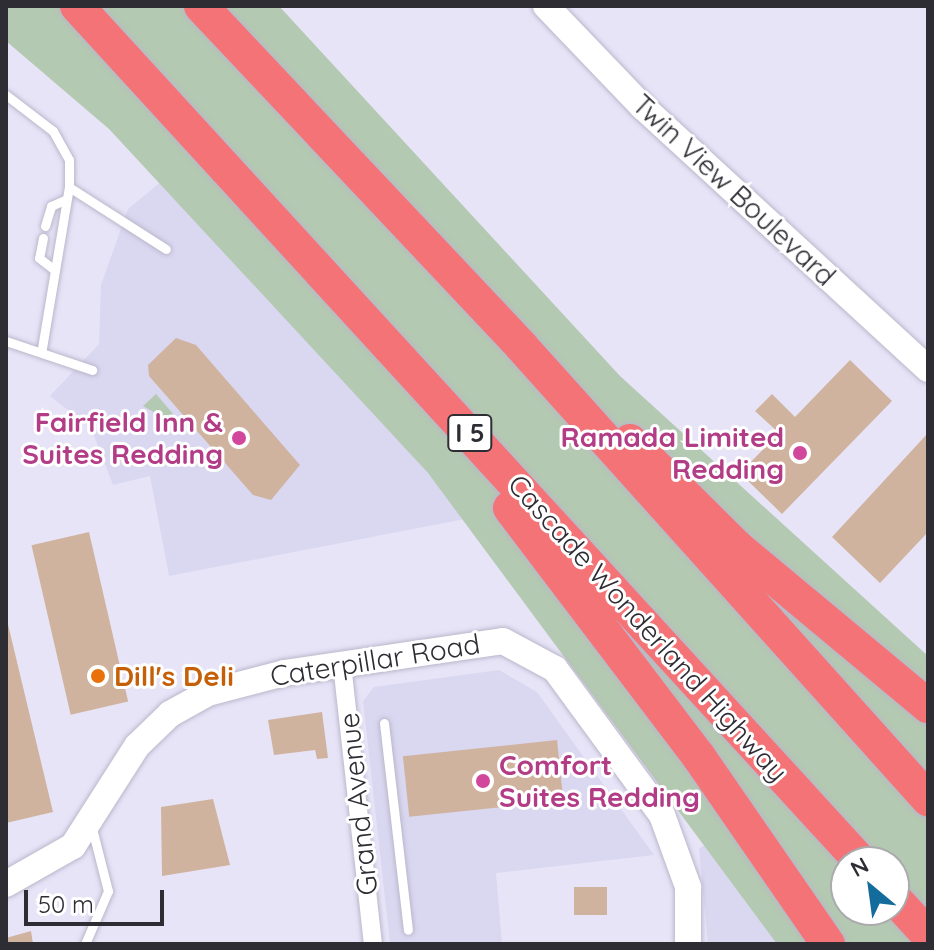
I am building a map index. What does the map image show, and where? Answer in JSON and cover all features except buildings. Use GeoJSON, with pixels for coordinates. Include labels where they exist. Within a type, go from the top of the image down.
{"type":"FeatureCollection","features":[{"type":"Feature","properties":{"kind":"highway","name":"Cascade Wonderland Highway"},"geometry":{"type":"LineString","coordinates":[[77,6],[846,846]]}},
{"type":"Feature","properties":{"kind":"highway"},"geometry":{"type":"LineString","coordinates":[[201,6],[522,347],[928,799]]}},
{"type":"Feature","properties":{"kind":"highway"},"geometry":{"type":"LineString","coordinates":[[522,347],[587,399],[737,547],[928,706]]}},
{"type":"Feature","properties":{"kind":"highway"},"geometry":{"type":"LineString","coordinates":[[432,392],[464,447],[699,757],[828,944]]}},
{"type":"Feature","properties":{"kind":"highway"},"geometry":{"type":"LineString","coordinates":[[910,915],[928,935]]}},
{"type":"Feature","properties":{"kind":"street","name":"Twin View Boulevard"},"geometry":{"type":"LineString","coordinates":[[546,6],[643,107],[928,369]]}},
{"type":"Feature","properties":{"kind":"street","name":"Caterpillar Road"},"geometry":{"type":"LineString","coordinates":[[6,884],[54,862],[91,824],[137,746],[170,714],[225,687],[480,641],[535,653],[572,688],[662,815],[688,887],[688,944]]}},
{"type":"Feature","properties":{"kind":"street","name":"Grand Avenue"},"geometry":{"type":"LineString","coordinates":[[342,664],[373,944]]}},
{"type":"Feature","properties":{"kind":"lane"},"geometry":{"type":"LineString","coordinates":[[6,95],[53,131],[69,160],[69,187],[42,348]]}},
{"type":"Feature","properties":{"kind":"lane"},"geometry":{"type":"LineString","coordinates":[[69,187],[166,249]]}},
{"type":"Feature","properties":{"kind":"lane"},"geometry":{"type":"LineString","coordinates":[[45,226],[51,206],[67,199]]}},
{"type":"Feature","properties":{"kind":"lane"},"geometry":{"type":"LineString","coordinates":[[43,238],[39,258],[55,270]]}},
{"type":"Feature","properties":{"kind":"lane"},"geometry":{"type":"LineString","coordinates":[[6,341],[42,348],[92,370]]}},
{"type":"Feature","properties":{"kind":"lane"},"geometry":{"type":"LineString","coordinates":[[384,723],[408,930]]}},
{"type":"Feature","properties":{"kind":"lane"},"geometry":{"type":"LineString","coordinates":[[85,944],[108,891],[91,824]]}},
{"type":"Feature","properties":{"kind":"shaded area"},"geometry":{"type":"Polygon","coordinates":[[[162,181],[428,473],[465,519],[169,576],[150,476],[113,485],[91,428],[50,396],[99,344],[101,285],[128,209],[162,181]]]}},
{"type":"Feature","properties":{"kind":"shaded area"},"geometry":{"type":"Polygon","coordinates":[[[499,670],[537,692],[654,855],[496,873],[502,944],[390,944],[363,701],[374,687],[499,670]]]}},
{"type":"Feature","properties":{"kind":"shaded area"},"geometry":{"type":"Polygon","coordinates":[[[708,842],[777,944],[708,944],[699,849],[708,842]]]}},
{"type":"Feature","properties":{"kind":"green space"},"geometry":{"type":"Polygon","coordinates":[[[6,6],[279,6],[620,376],[928,656],[928,944],[777,944],[428,473],[109,129],[6,41],[6,6]]]}},
{"type":"Feature","properties":{"kind":"green space"},"geometry":{"type":"Polygon","coordinates":[[[156,394],[174,415],[180,427],[143,406],[156,394]]]}},
{"type":"Feature","properties":{"kind":"place","name":"Fairfield Inn & Suites Redding"},"geometry":{"type":"Point","coordinates":[239,438]}},
{"type":"Feature","properties":{"kind":"place","name":"Ramada Limited Redding"},"geometry":{"type":"Point","coordinates":[800,453]}},
{"type":"Feature","properties":{"kind":"place","name":"Dill's Deli"},"geometry":{"type":"Point","coordinates":[98,676]}},
{"type":"Feature","properties":{"kind":"place","name":"Comfort Suites Redding"},"geometry":{"type":"Point","coordinates":[483,781]}}]}
